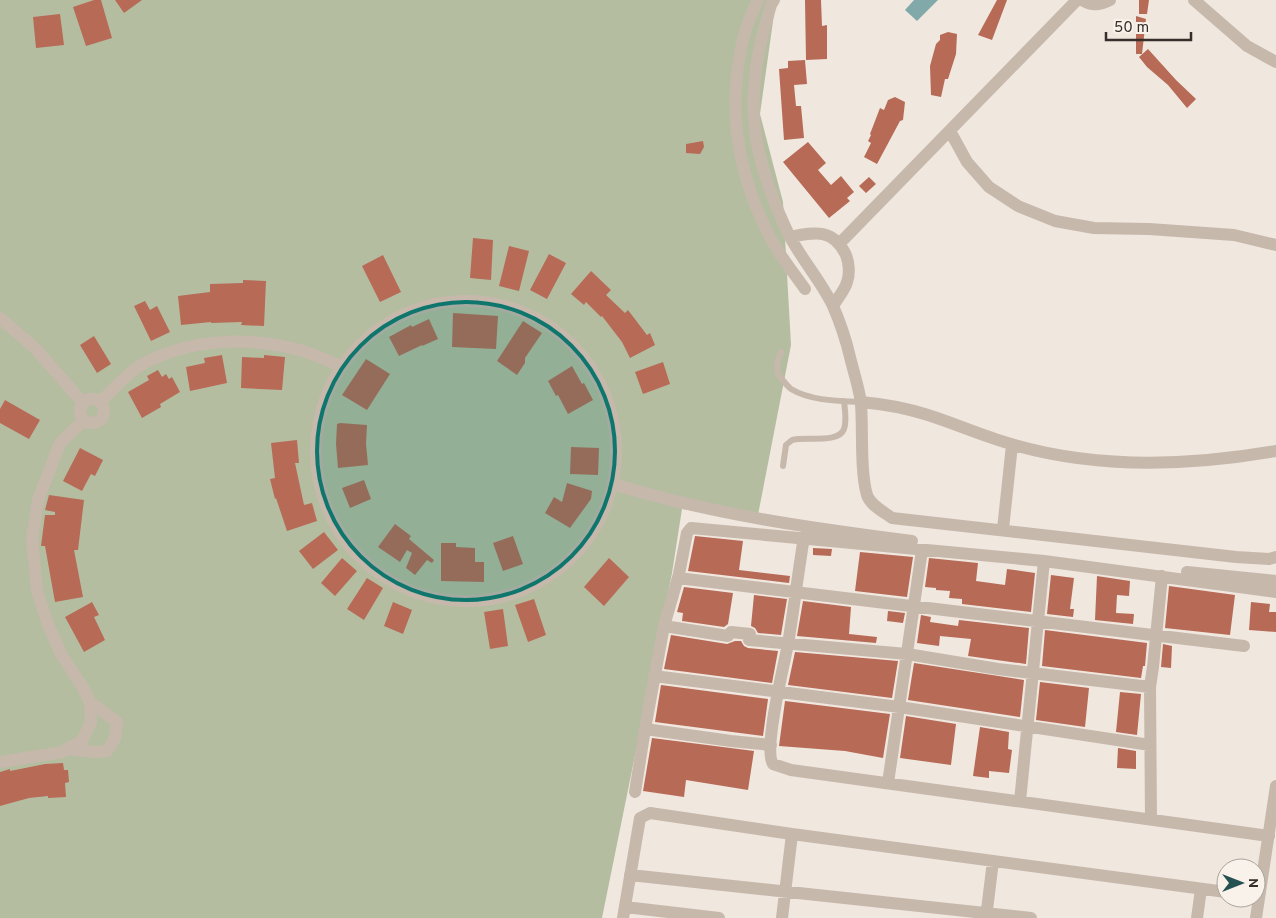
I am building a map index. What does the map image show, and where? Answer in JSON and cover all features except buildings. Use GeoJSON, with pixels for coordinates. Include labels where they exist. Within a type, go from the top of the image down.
{"type":"FeatureCollection","features":[{"type":"Feature","properties":{"kind":"street"},"geometry":{"type":"LineString","coordinates":[[758,0],[745,31],[736,75],[735,120],[740,155],[751,193],[764,225],[780,255],[805,289]]}},
{"type":"Feature","properties":{"kind":"street"},"geometry":{"type":"LineString","coordinates":[[774,0],[760,40],[754,75],[753,107],[756,141],[763,172],[790,237],[833,306],[849,354],[861,402],[865,480],[868,497],[880,510],[892,518],[1236,557],[1270,559],[1276,557]]}},
{"type":"Feature","properties":{"kind":"street"},"geometry":{"type":"LineString","coordinates":[[840,243],[1077,0]]}},
{"type":"Feature","properties":{"kind":"street"},"geometry":{"type":"LineString","coordinates":[[1082,0],[1094,4],[1102,4],[1110,0]]}},
{"type":"Feature","properties":{"kind":"street"},"geometry":{"type":"LineString","coordinates":[[1194,0],[1247,46],[1276,62]]}},
{"type":"Feature","properties":{"kind":"street"},"geometry":{"type":"LineString","coordinates":[[950,131],[967,162],[989,186],[1018,206],[1055,221],[1094,228],[1150,229],[1234,235],[1276,245]]}},
{"type":"Feature","properties":{"kind":"street"},"geometry":{"type":"LineString","coordinates":[[790,237],[811,232],[826,234],[840,243],[849,262],[847,283],[833,306]]}},
{"type":"Feature","properties":{"kind":"street"},"geometry":{"type":"LineString","coordinates":[[452,300],[502,304],[525,312],[548,324],[573,345],[602,386],[608,401],[616,434],[616,467],[613,484],[603,513],[583,545],[567,562],[529,588],[508,596],[463,602],[418,594],[384,576],[360,557],[345,540],[333,520],[324,499],[316,454],[322,408],[330,387],[357,347],[376,330],[390,321],[420,307],[452,300]]}},
{"type":"Feature","properties":{"kind":"street"},"geometry":{"type":"LineString","coordinates":[[0,318],[35,348],[83,403]]}},
{"type":"Feature","properties":{"kind":"street"},"geometry":{"type":"LineString","coordinates":[[100,402],[141,365],[168,353],[192,346],[219,342],[271,344],[303,351],[342,367]]}},
{"type":"Feature","properties":{"kind":"street"},"geometry":{"type":"LineString","coordinates":[[91,399],[100,402],[104,410],[100,419],[92,423],[84,420],[80,411],[83,403],[91,399]]}},
{"type":"Feature","properties":{"kind":"street"},"geometry":{"type":"LineString","coordinates":[[861,402],[890,405],[928,415],[1012,445],[1082,459],[1156,463],[1222,460],[1276,452]]}},
{"type":"Feature","properties":{"kind":"street"},"geometry":{"type":"LineString","coordinates":[[0,762],[63,752],[82,741],[91,722],[90,702],[61,654],[46,622],[37,591],[32,539],[38,500],[60,443],[84,420]]}},
{"type":"Feature","properties":{"kind":"street"},"geometry":{"type":"LineString","coordinates":[[1002,529],[1012,445]]}},
{"type":"Feature","properties":{"kind":"street"},"geometry":{"type":"LineString","coordinates":[[613,484],[652,496],[794,526],[1276,581]]}},
{"type":"Feature","properties":{"kind":"street"},"geometry":{"type":"LineString","coordinates":[[634,792],[664,626],[678,578],[687,533],[691,528],[1044,561],[1276,592]]}},
{"type":"Feature","properties":{"kind":"street"},"geometry":{"type":"LineString","coordinates":[[804,538],[794,592],[788,643],[778,691],[771,745],[771,761],[776,766],[792,770],[1269,836]]}},
{"type":"Feature","properties":{"kind":"street"},"geometry":{"type":"LineString","coordinates":[[888,783],[922,550]]}},
{"type":"Feature","properties":{"kind":"street"},"geometry":{"type":"LineString","coordinates":[[1020,801],[1044,561]]}},
{"type":"Feature","properties":{"kind":"street"},"geometry":{"type":"LineString","coordinates":[[1151,819],[1150,687],[1162,576]]}},
{"type":"Feature","properties":{"kind":"street"},"geometry":{"type":"LineString","coordinates":[[678,578],[1244,646]]}},
{"type":"Feature","properties":{"kind":"street"},"geometry":{"type":"LineString","coordinates":[[664,626],[728,636],[731,632],[750,634],[749,640],[907,654],[964,664],[1150,687]]}},
{"type":"Feature","properties":{"kind":"street"},"geometry":{"type":"LineString","coordinates":[[654,676],[899,706],[1150,746]]}},
{"type":"Feature","properties":{"kind":"street"},"geometry":{"type":"LineString","coordinates":[[66,749],[95,752],[107,751],[115,738],[116,722],[90,702]]}},
{"type":"Feature","properties":{"kind":"street"},"geometry":{"type":"LineString","coordinates":[[645,729],[771,745]]}},
{"type":"Feature","properties":{"kind":"street"},"geometry":{"type":"LineString","coordinates":[[1265,858],[1276,786]]}},
{"type":"Feature","properties":{"kind":"street"},"geometry":{"type":"LineString","coordinates":[[720,918],[624,913],[640,818],[650,813],[1216,891]]}},
{"type":"Feature","properties":{"kind":"street"},"geometry":{"type":"LineString","coordinates":[[782,918],[792,834]]}},
{"type":"Feature","properties":{"kind":"street"},"geometry":{"type":"LineString","coordinates":[[986,916],[992,861]]}},
{"type":"Feature","properties":{"kind":"street"},"geometry":{"type":"LineString","coordinates":[[630,875],[784,891],[986,916],[1031,918]]}},
{"type":"Feature","properties":{"kind":"street"},"geometry":{"type":"LineString","coordinates":[[1196,918],[1201,889]]}},
{"type":"Feature","properties":{"kind":"lane"},"geometry":{"type":"LineString","coordinates":[[780,352],[778,374],[791,388],[809,396],[844,402],[861,402]]}},
{"type":"Feature","properties":{"kind":"lane"},"geometry":{"type":"LineString","coordinates":[[783,466],[786,445],[792,440],[829,438],[840,434],[844,430],[846,414],[844,402]]}},
{"type":"Feature","properties":{"kind":"highlighted area"},"geometry":{"type":"Polygon","coordinates":[[[452,301],[485,301],[518,309],[548,324],[584,358],[608,401],[615,434],[615,467],[596,526],[583,545],[549,576],[508,596],[485,600],[440,599],[418,593],[377,572],[345,540],[324,499],[318,477],[318,431],[322,408],[342,367],[376,330],[420,307],[452,301]]]}},
{"type":"Feature","properties":{"kind":"green space"},"geometry":{"type":"Polygon","coordinates":[[[0,0],[776,0],[760,114],[783,202],[791,345],[757,520],[682,509],[672,573],[602,918],[0,918],[0,0]]]}},
{"type":"Feature","properties":{"kind":"water"},"geometry":{"type":"Polygon","coordinates":[[[914,0],[938,0],[917,21],[905,10],[914,0]]]}}]}
